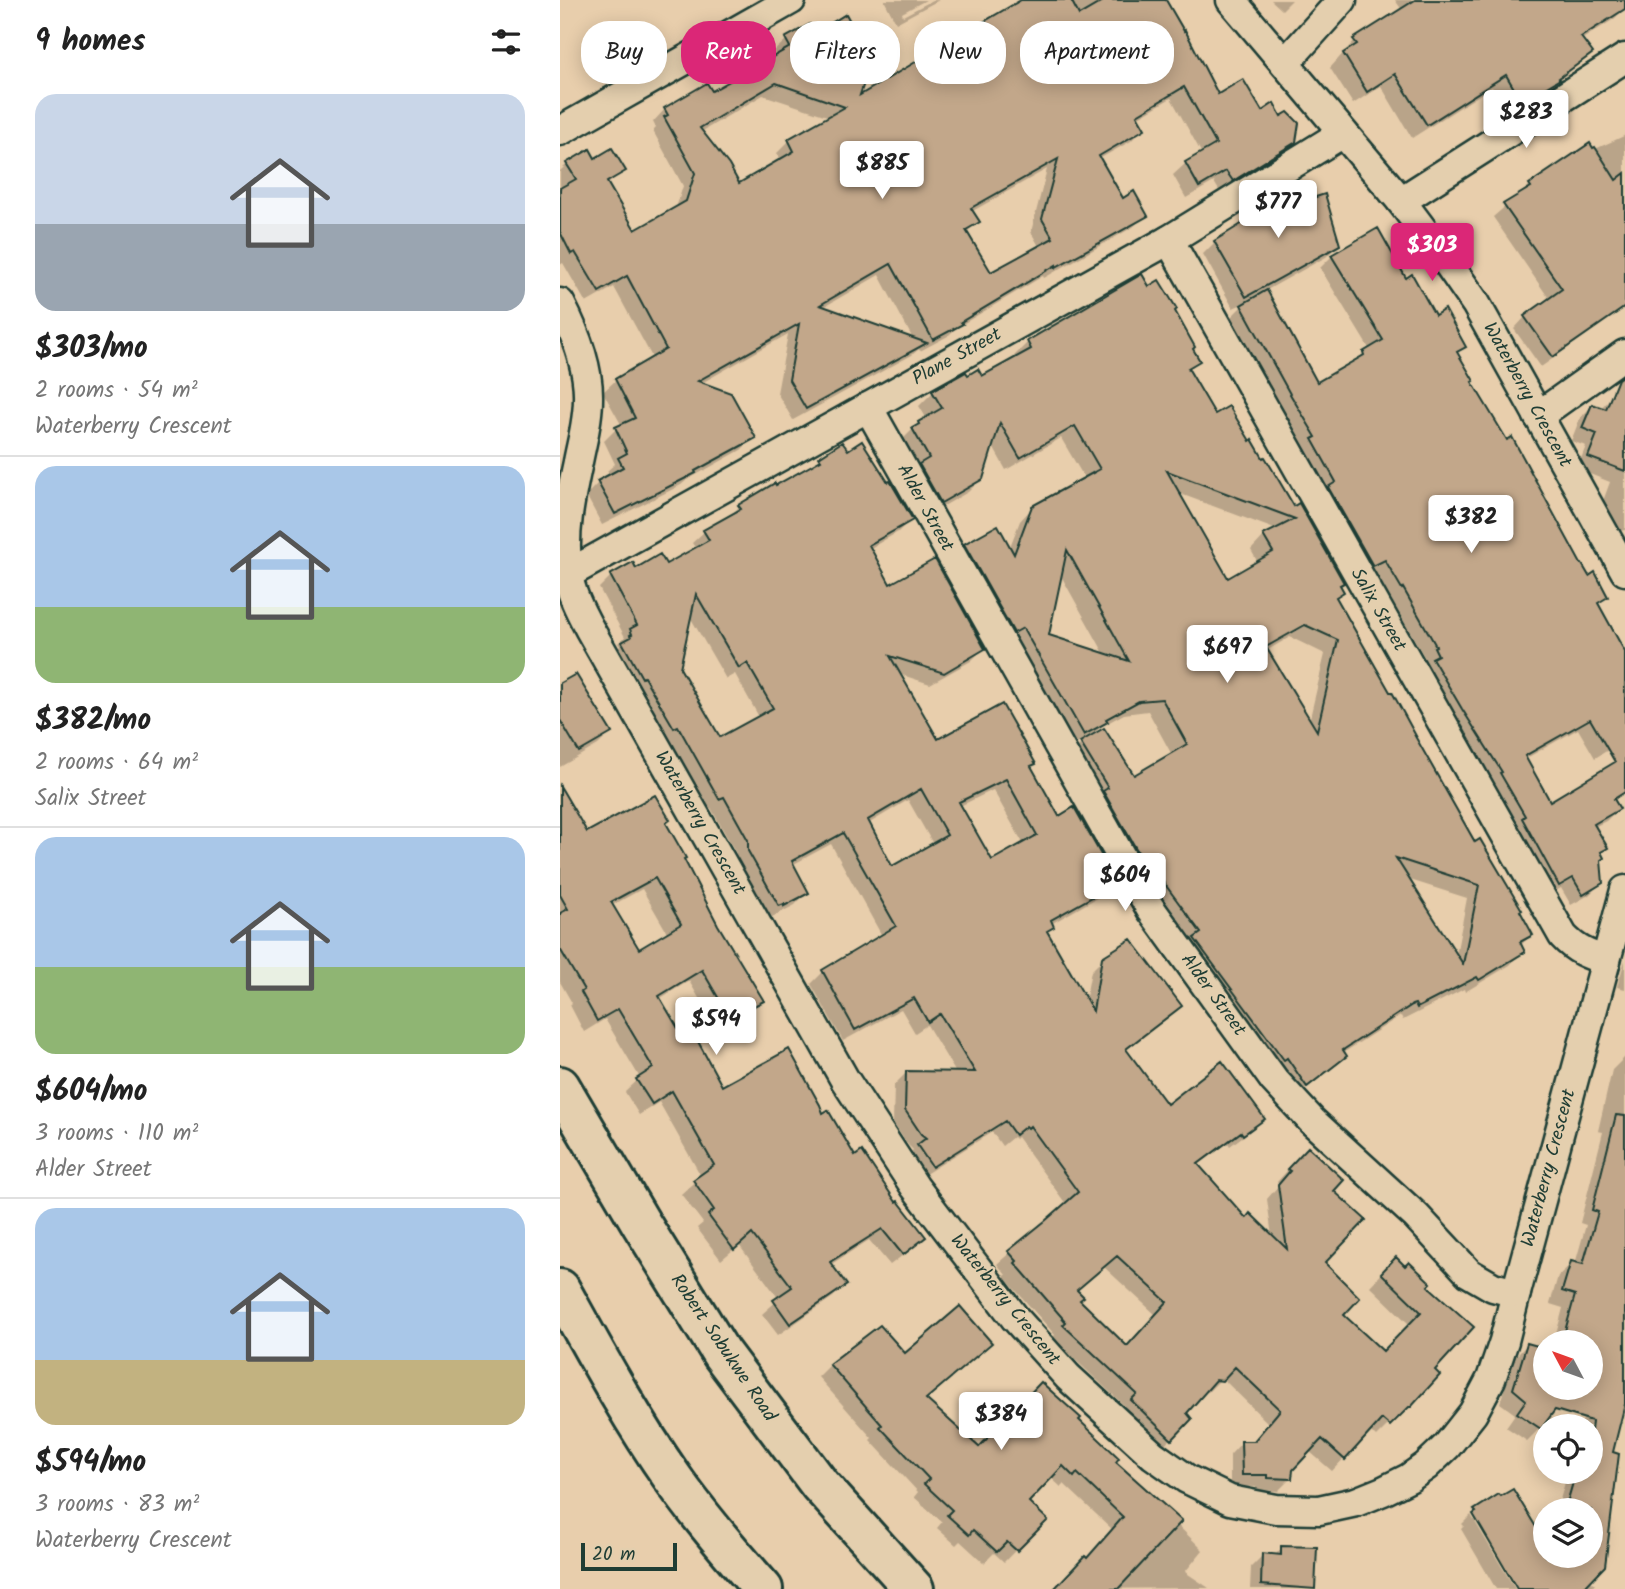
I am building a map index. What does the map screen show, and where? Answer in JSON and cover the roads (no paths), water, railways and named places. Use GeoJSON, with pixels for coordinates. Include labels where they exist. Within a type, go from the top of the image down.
{"type":"FeatureCollection","features":[{"type":"Feature","properties":{"kind":"main road","name":"Robert Sobukwe Road"},"geometry":{"type":"LineString","coordinates":[[560,1086],[721,1353],[820,1485],[914,1589]]}},
{"type":"Feature","properties":{"kind":"main road"},"geometry":{"type":"LineString","coordinates":[[560,1289],[633,1418],[672,1478],[763,1589]]}},
{"type":"Feature","properties":{"kind":"street","name":"Waterberry Crescent"},"geometry":{"type":"LineString","coordinates":[[1231,0],[1401,201],[1476,304],[1625,571]]}},
{"type":"Feature","properties":{"kind":"street"},"geometry":{"type":"LineString","coordinates":[[1285,63],[1342,0]]}},
{"type":"Feature","properties":{"kind":"street"},"geometry":{"type":"LineString","coordinates":[[560,131],[782,2]]}},
{"type":"Feature","properties":{"kind":"street"},"geometry":{"type":"LineString","coordinates":[[1401,201],[1625,58]]}},
{"type":"Feature","properties":{"kind":"street","name":"Plane Street"},"geometry":{"type":"LineString","coordinates":[[568,574],[1169,240],[1343,134]]}},
{"type":"Feature","properties":{"kind":"street","name":"Salix Street"},"geometry":{"type":"LineString","coordinates":[[1169,240],[1563,936],[1584,954],[1606,960]]}},
{"type":"Feature","properties":{"kind":"street","name":"Waterberry Crescent"},"geometry":{"type":"LineString","coordinates":[[560,303],[586,369],[589,397],[587,420],[565,529],[568,574],[578,607],[589,628],[845,1080],[915,1187],[1015,1318],[1068,1377],[1153,1455],[1187,1479],[1230,1500],[1276,1509],[1319,1510],[1356,1502],[1383,1491],[1426,1466],[1447,1446],[1473,1413],[1491,1379],[1504,1341],[1625,890]]}},
{"type":"Feature","properties":{"kind":"street"},"geometry":{"type":"LineString","coordinates":[[1538,416],[1625,354]]}},
{"type":"Feature","properties":{"kind":"street","name":"Alder Street"},"geometry":{"type":"LineString","coordinates":[[868,407],[1150,908],[1274,1080],[1312,1121],[1416,1216],[1469,1273],[1493,1287],[1516,1293]]}}]}
